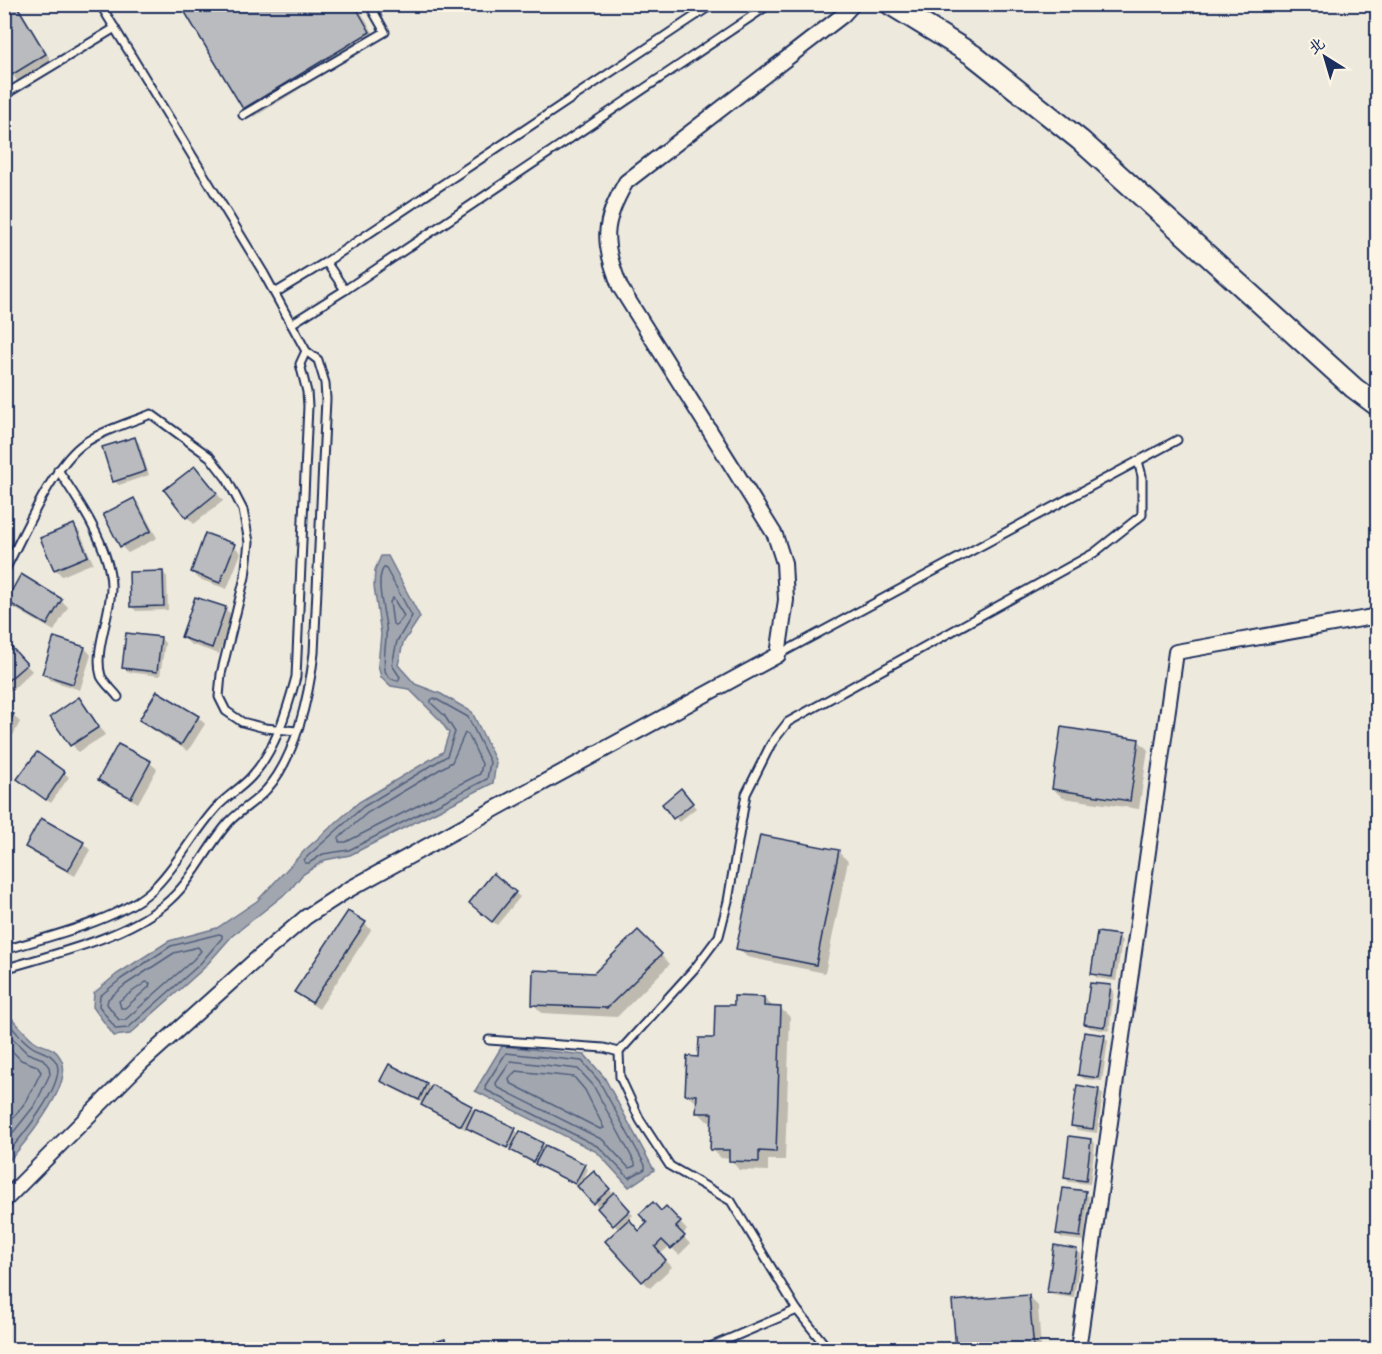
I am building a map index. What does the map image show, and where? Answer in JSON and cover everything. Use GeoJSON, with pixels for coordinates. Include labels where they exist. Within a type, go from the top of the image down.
{"type":"FeatureCollection","features":[{"type":"Feature","properties":{"kind":"main road"},"geometry":{"type":"LineString","coordinates":[[890,4],[973,55],[1080,140],[1354,388],[1377,406]]}},
{"type":"Feature","properties":{"kind":"street"},"geometry":{"type":"LineString","coordinates":[[4,1201],[142,1062],[306,917],[346,891],[502,804],[778,656],[786,600],[784,563],[775,535],[620,287],[608,256],[606,234],[615,200],[626,182],[843,15],[854,4]]}},
{"type":"Feature","properties":{"kind":"street"},"geometry":{"type":"LineString","coordinates":[[1078,1350],[1176,652],[1377,616]]}},
{"type":"Feature","properties":{"kind":"lane"},"geometry":{"type":"LineString","coordinates":[[4,969],[90,944],[129,926],[165,904],[189,879],[212,843],[231,820],[267,789],[286,759],[297,731],[310,685],[314,653],[326,399],[325,383],[318,360],[306,351],[275,293],[100,4]]}},
{"type":"Feature","properties":{"kind":"lane"},"geometry":{"type":"LineString","coordinates":[[243,115],[385,32],[369,4]]}},
{"type":"Feature","properties":{"kind":"lane"},"geometry":{"type":"LineString","coordinates":[[275,293],[326,262],[713,4]]}},
{"type":"Feature","properties":{"kind":"lane"},"geometry":{"type":"LineString","coordinates":[[291,324],[770,4]]}},
{"type":"Feature","properties":{"kind":"lane"},"geometry":{"type":"LineString","coordinates":[[4,95],[115,28]]}},
{"type":"Feature","properties":{"kind":"lane"},"geometry":{"type":"LineString","coordinates":[[326,262],[345,290]]}},
{"type":"Feature","properties":{"kind":"lane"},"geometry":{"type":"LineString","coordinates":[[4,950],[91,923],[121,910],[153,889],[174,866],[218,806],[251,777],[269,751],[290,702],[296,677],[308,406],[300,364],[306,351]]}},
{"type":"Feature","properties":{"kind":"lane"},"geometry":{"type":"LineString","coordinates":[[4,572],[58,470],[77,448],[92,439],[151,414],[210,457],[227,479],[243,510],[249,542],[245,577],[221,674],[219,697],[226,711],[242,722],[265,728],[297,731]]}},
{"type":"Feature","properties":{"kind":"lane"},"geometry":{"type":"LineString","coordinates":[[778,656],[1177,440]]}},
{"type":"Feature","properties":{"kind":"lane"},"geometry":{"type":"LineString","coordinates":[[829,1350],[797,1310],[731,1201],[670,1166],[640,1120],[620,1077],[619,1052],[695,968],[719,936],[728,901],[746,794],[771,744],[788,722],[1094,553],[1142,515],[1143,485],[1138,462]]}},
{"type":"Feature","properties":{"kind":"lane"},"geometry":{"type":"LineString","coordinates":[[58,470],[87,513],[105,557],[111,584],[109,615],[100,650],[102,677],[118,697]]}},
{"type":"Feature","properties":{"kind":"lane"},"geometry":{"type":"LineString","coordinates":[[489,1040],[604,1048],[619,1052]]}},
{"type":"Feature","properties":{"kind":"lane"},"geometry":{"type":"LineString","coordinates":[[703,1350],[797,1310]]}},
{"type":"Feature","properties":{"kind":"water"},"geometry":{"type":"Polygon","coordinates":[[[381,556],[388,556],[420,617],[403,643],[398,665],[415,684],[441,694],[472,712],[496,762],[493,783],[350,855],[325,860],[302,875],[290,890],[232,936],[203,969],[130,1034],[114,1036],[93,1007],[94,993],[117,974],[169,941],[217,928],[257,901],[305,850],[359,802],[443,752],[449,733],[439,719],[409,689],[391,686],[381,677],[378,665],[381,634],[374,586],[375,570],[381,556]]]}},
{"type":"Feature","properties":{"kind":"water"},"geometry":{"type":"Polygon","coordinates":[[[5,1013],[37,1043],[56,1051],[62,1061],[63,1072],[60,1085],[44,1116],[5,1165],[5,1013]]]}},
{"type":"Feature","properties":{"kind":"water"},"geometry":{"type":"Polygon","coordinates":[[[502,1046],[585,1055],[604,1077],[654,1170],[629,1187],[597,1152],[475,1091],[502,1046]]]}},
{"type":"Feature","properties":{"kind":"building"},"geometry":{"type":"Polygon","coordinates":[[[4,4],[16,4],[46,54],[10,76],[4,66],[4,4]]]}},
{"type":"Feature","properties":{"kind":"building"},"geometry":{"type":"Polygon","coordinates":[[[180,4],[354,4],[370,32],[243,109],[180,4]]]}},
{"type":"Feature","properties":{"kind":"building"},"geometry":{"type":"Polygon","coordinates":[[[135,437],[146,471],[113,482],[102,447],[135,437]]]}},
{"type":"Feature","properties":{"kind":"building"},"geometry":{"type":"Polygon","coordinates":[[[195,466],[217,493],[186,518],[164,490],[195,466]]]}},
{"type":"Feature","properties":{"kind":"building"},"geometry":{"type":"Polygon","coordinates":[[[134,498],[151,531],[120,547],[103,514],[134,498]]]}},
{"type":"Feature","properties":{"kind":"building"},"geometry":{"type":"Polygon","coordinates":[[[74,524],[88,556],[54,570],[40,538],[74,524]]]}},
{"type":"Feature","properties":{"kind":"building"},"geometry":{"type":"Polygon","coordinates":[[[205,533],[235,544],[220,583],[191,572],[205,533]]]}},
{"type":"Feature","properties":{"kind":"building"},"geometry":{"type":"Polygon","coordinates":[[[163,571],[164,606],[130,607],[129,572],[163,571]]]}},
{"type":"Feature","properties":{"kind":"building"},"geometry":{"type":"Polygon","coordinates":[[[21,574],[62,599],[47,625],[6,601],[21,574]]]}},
{"type":"Feature","properties":{"kind":"building"},"geometry":{"type":"Polygon","coordinates":[[[195,597],[226,607],[212,648],[181,637],[195,597]]]}},
{"type":"Feature","properties":{"kind":"building"},"geometry":{"type":"Polygon","coordinates":[[[126,633],[161,637],[157,672],[122,668],[126,633]]]}},
{"type":"Feature","properties":{"kind":"building"},"geometry":{"type":"Polygon","coordinates":[[[54,637],[85,647],[73,684],[42,674],[54,637]]]}},
{"type":"Feature","properties":{"kind":"building"},"geometry":{"type":"Polygon","coordinates":[[[4,639],[27,664],[4,684],[4,639]]]}},
{"type":"Feature","properties":{"kind":"building"},"geometry":{"type":"Polygon","coordinates":[[[157,691],[199,716],[181,745],[139,720],[157,691]]]}},
{"type":"Feature","properties":{"kind":"building"},"geometry":{"type":"Polygon","coordinates":[[[79,697],[99,727],[70,746],[50,717],[79,697]]]}},
{"type":"Feature","properties":{"kind":"building"},"geometry":{"type":"Polygon","coordinates":[[[4,709],[14,714],[4,732],[4,709]]]}},
{"type":"Feature","properties":{"kind":"building"},"geometry":{"type":"Polygon","coordinates":[[[1061,727],[1139,739],[1130,801],[1052,789],[1061,727]]]}},
{"type":"Feature","properties":{"kind":"building"},"geometry":{"type":"Polygon","coordinates":[[[118,744],[151,761],[131,798],[98,780],[118,744]]]}},
{"type":"Feature","properties":{"kind":"building"},"geometry":{"type":"Polygon","coordinates":[[[37,752],[65,772],[46,800],[17,779],[37,752]]]}},
{"type":"Feature","properties":{"kind":"building"},"geometry":{"type":"Polygon","coordinates":[[[681,788],[693,803],[673,819],[662,804],[681,788]]]}},
{"type":"Feature","properties":{"kind":"building"},"geometry":{"type":"Polygon","coordinates":[[[41,818],[84,842],[68,871],[25,847],[41,818]]]}},
{"type":"Feature","properties":{"kind":"building"},"geometry":{"type":"Polygon","coordinates":[[[760,835],[839,850],[816,965],[736,949],[760,835]]]}},
{"type":"Feature","properties":{"kind":"building"},"geometry":{"type":"Polygon","coordinates":[[[493,873],[516,892],[492,922],[469,903],[493,873]]]}},
{"type":"Feature","properties":{"kind":"building"},"geometry":{"type":"Polygon","coordinates":[[[348,911],[366,922],[312,1003],[294,992],[348,911]]]}},
{"type":"Feature","properties":{"kind":"building"},"geometry":{"type":"Polygon","coordinates":[[[638,930],[662,954],[607,1008],[532,1005],[533,970],[594,973],[638,930]]]}},
{"type":"Feature","properties":{"kind":"building"},"geometry":{"type":"Polygon","coordinates":[[[1097,932],[1119,935],[1112,977],[1091,974],[1097,932]]]}},
{"type":"Feature","properties":{"kind":"building"},"geometry":{"type":"Polygon","coordinates":[[[1090,983],[1111,985],[1105,1027],[1084,1024],[1090,983]]]}},
{"type":"Feature","properties":{"kind":"building"},"geometry":{"type":"Polygon","coordinates":[[[734,996],[764,997],[764,1006],[781,1007],[776,1152],[759,1151],[759,1162],[729,1161],[729,1150],[710,1150],[712,1113],[696,1113],[697,1095],[685,1095],[687,1056],[698,1057],[699,1038],[714,1038],[715,1005],[734,1005],[734,996]]]}},
{"type":"Feature","properties":{"kind":"building"},"geometry":{"type":"Polygon","coordinates":[[[1084,1032],[1105,1035],[1098,1078],[1078,1075],[1084,1032]]]}},
{"type":"Feature","properties":{"kind":"building"},"geometry":{"type":"Polygon","coordinates":[[[389,1064],[427,1083],[419,1100],[380,1081],[389,1064]]]}},
{"type":"Feature","properties":{"kind":"building"},"geometry":{"type":"Polygon","coordinates":[[[432,1085],[472,1106],[461,1126],[421,1105],[432,1085]]]}},
{"type":"Feature","properties":{"kind":"building"},"geometry":{"type":"Polygon","coordinates":[[[1077,1085],[1099,1089],[1093,1129],[1071,1126],[1077,1085]]]}},
{"type":"Feature","properties":{"kind":"building"},"geometry":{"type":"Polygon","coordinates":[[[475,1109],[516,1128],[507,1148],[466,1128],[475,1109]]]}},
{"type":"Feature","properties":{"kind":"building"},"geometry":{"type":"Polygon","coordinates":[[[520,1131],[543,1143],[533,1162],[510,1150],[520,1131]]]}},
{"type":"Feature","properties":{"kind":"building"},"geometry":{"type":"Polygon","coordinates":[[[1069,1136],[1091,1139],[1086,1181],[1064,1178],[1069,1136]]]}},
{"type":"Feature","properties":{"kind":"building"},"geometry":{"type":"Polygon","coordinates":[[[545,1145],[585,1164],[575,1184],[535,1164],[545,1145]]]}},
{"type":"Feature","properties":{"kind":"building"},"geometry":{"type":"Polygon","coordinates":[[[594,1171],[610,1189],[593,1204],[577,1186],[594,1171]]]}},
{"type":"Feature","properties":{"kind":"building"},"geometry":{"type":"Polygon","coordinates":[[[1063,1188],[1086,1191],[1080,1237],[1056,1234],[1063,1188]]]}},
{"type":"Feature","properties":{"kind":"building"},"geometry":{"type":"Polygon","coordinates":[[[614,1192],[630,1210],[613,1226],[597,1208],[614,1192]]]}},
{"type":"Feature","properties":{"kind":"building"},"geometry":{"type":"Polygon","coordinates":[[[653,1202],[661,1211],[666,1206],[681,1222],[676,1227],[685,1236],[671,1249],[662,1240],[655,1247],[666,1260],[642,1282],[605,1241],[629,1219],[639,1231],[647,1223],[639,1214],[653,1202]]]}},
{"type":"Feature","properties":{"kind":"building"},"geometry":{"type":"Polygon","coordinates":[[[1054,1245],[1077,1249],[1070,1295],[1047,1292],[1054,1245]]]}},
{"type":"Feature","properties":{"kind":"building"},"geometry":{"type":"Polygon","coordinates":[[[1029,1295],[1034,1350],[956,1350],[952,1301],[1029,1295]]]}},
{"type":"Feature","properties":{"kind":"building"},"geometry":{"type":"Polygon","coordinates":[[[445,1339],[448,1350],[426,1350],[424,1345],[445,1339]]]}}]}
